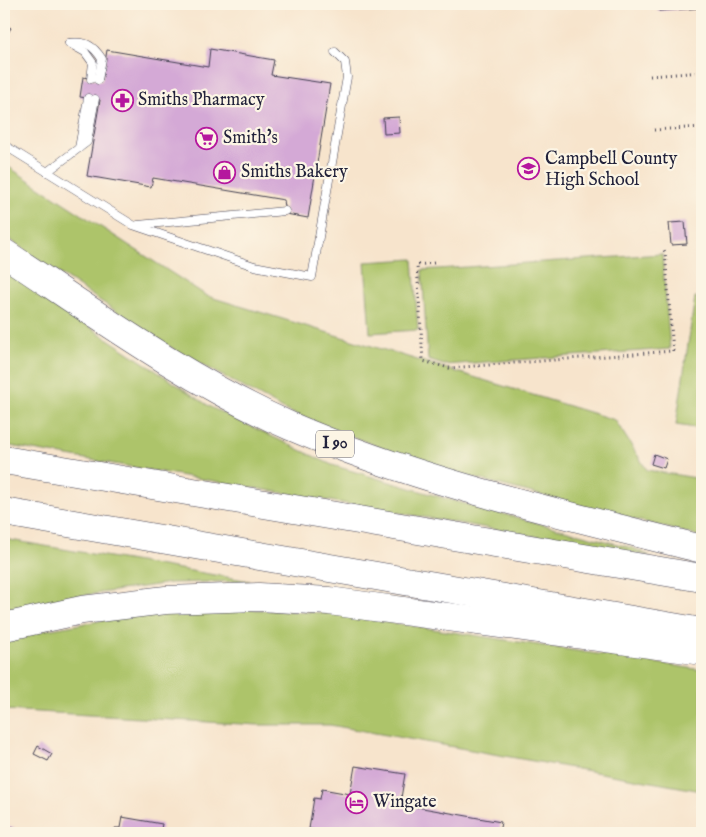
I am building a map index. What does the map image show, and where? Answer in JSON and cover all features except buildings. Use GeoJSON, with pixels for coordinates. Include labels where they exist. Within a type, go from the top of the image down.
{"type":"FeatureCollection","features":[{"type":"Feature","properties":{"kind":"highway","name":"I 90"},"geometry":{"type":"LineString","coordinates":[[4,253],[114,326],[211,387],[289,426],[383,463],[488,494],[702,550]]}},
{"type":"Feature","properties":{"kind":"highway"},"geometry":{"type":"LineString","coordinates":[[4,460],[702,578]]}},
{"type":"Feature","properties":{"kind":"highway"},"geometry":{"type":"LineString","coordinates":[[4,512],[702,632]]}},
{"type":"Feature","properties":{"kind":"highway"},"geometry":{"type":"LineString","coordinates":[[4,627],[82,610],[138,603],[166,600],[258,597],[329,600],[702,651]]}},
{"type":"Feature","properties":{"kind":"lane"},"geometry":{"type":"LineString","coordinates":[[69,43],[85,52],[93,63],[94,79]]}},
{"type":"Feature","properties":{"kind":"lane"},"geometry":{"type":"LineString","coordinates":[[4,145],[133,225],[254,266],[312,277],[347,77],[345,62],[335,52]]}},
{"type":"Feature","properties":{"kind":"lane"},"geometry":{"type":"LineString","coordinates":[[48,172],[87,142],[91,99]]}},
{"type":"Feature","properties":{"kind":"lane"},"geometry":{"type":"LineString","coordinates":[[133,225],[285,211]]}},
{"type":"Feature","properties":{"kind":"path"},"geometry":{"type":"LineString","coordinates":[[650,76],[702,72]]}},
{"type":"Feature","properties":{"kind":"path"},"geometry":{"type":"LineString","coordinates":[[654,130],[702,127]]}},
{"type":"Feature","properties":{"kind":"path"},"geometry":{"type":"LineString","coordinates":[[434,263],[417,265],[423,361],[449,368],[673,351],[665,252],[662,248]]}},
{"type":"Feature","properties":{"kind":"green space"},"geometry":{"type":"Polygon","coordinates":[[[4,164],[207,296],[615,420],[647,470],[702,479],[702,537],[428,466],[287,411],[175,350],[31,255],[4,235],[4,164]]]}},
{"type":"Feature","properties":{"kind":"green space"},"geometry":{"type":"Polygon","coordinates":[[[662,254],[670,349],[444,365],[428,360],[422,270],[662,254]]]}},
{"type":"Feature","properties":{"kind":"green space"},"geometry":{"type":"Polygon","coordinates":[[[413,259],[418,330],[370,333],[365,262],[413,259]]]}},
{"type":"Feature","properties":{"kind":"green space"},"geometry":{"type":"Polygon","coordinates":[[[4,270],[212,408],[332,465],[454,501],[632,548],[650,556],[4,445],[4,270]]]}},
{"type":"Feature","properties":{"kind":"green space"},"geometry":{"type":"Polygon","coordinates":[[[695,297],[702,298],[702,429],[676,425],[695,297]]]}},
{"type":"Feature","properties":{"kind":"green space"},"geometry":{"type":"Polygon","coordinates":[[[4,539],[250,581],[170,583],[72,597],[4,611],[4,539]]]}},
{"type":"Feature","properties":{"kind":"green space"},"geometry":{"type":"Polygon","coordinates":[[[243,609],[328,613],[702,670],[702,791],[330,725],[258,725],[4,710],[4,640],[22,634],[134,615],[243,609]]]}},
{"type":"Feature","properties":{"kind":"place","name":"Smiths Pharmacy"},"geometry":{"type":"Point","coordinates":[122,100]}},
{"type":"Feature","properties":{"kind":"place","name":"Smith's"},"geometry":{"type":"Point","coordinates":[207,138]}},
{"type":"Feature","properties":{"kind":"place","name":"Campbell County High School"},"geometry":{"type":"Point","coordinates":[529,169]}},
{"type":"Feature","properties":{"kind":"place","name":"Smiths Bakery"},"geometry":{"type":"Point","coordinates":[225,172]}},
{"type":"Feature","properties":{"kind":"place","name":"Wingate"},"geometry":{"type":"Point","coordinates":[357,802]}}]}
